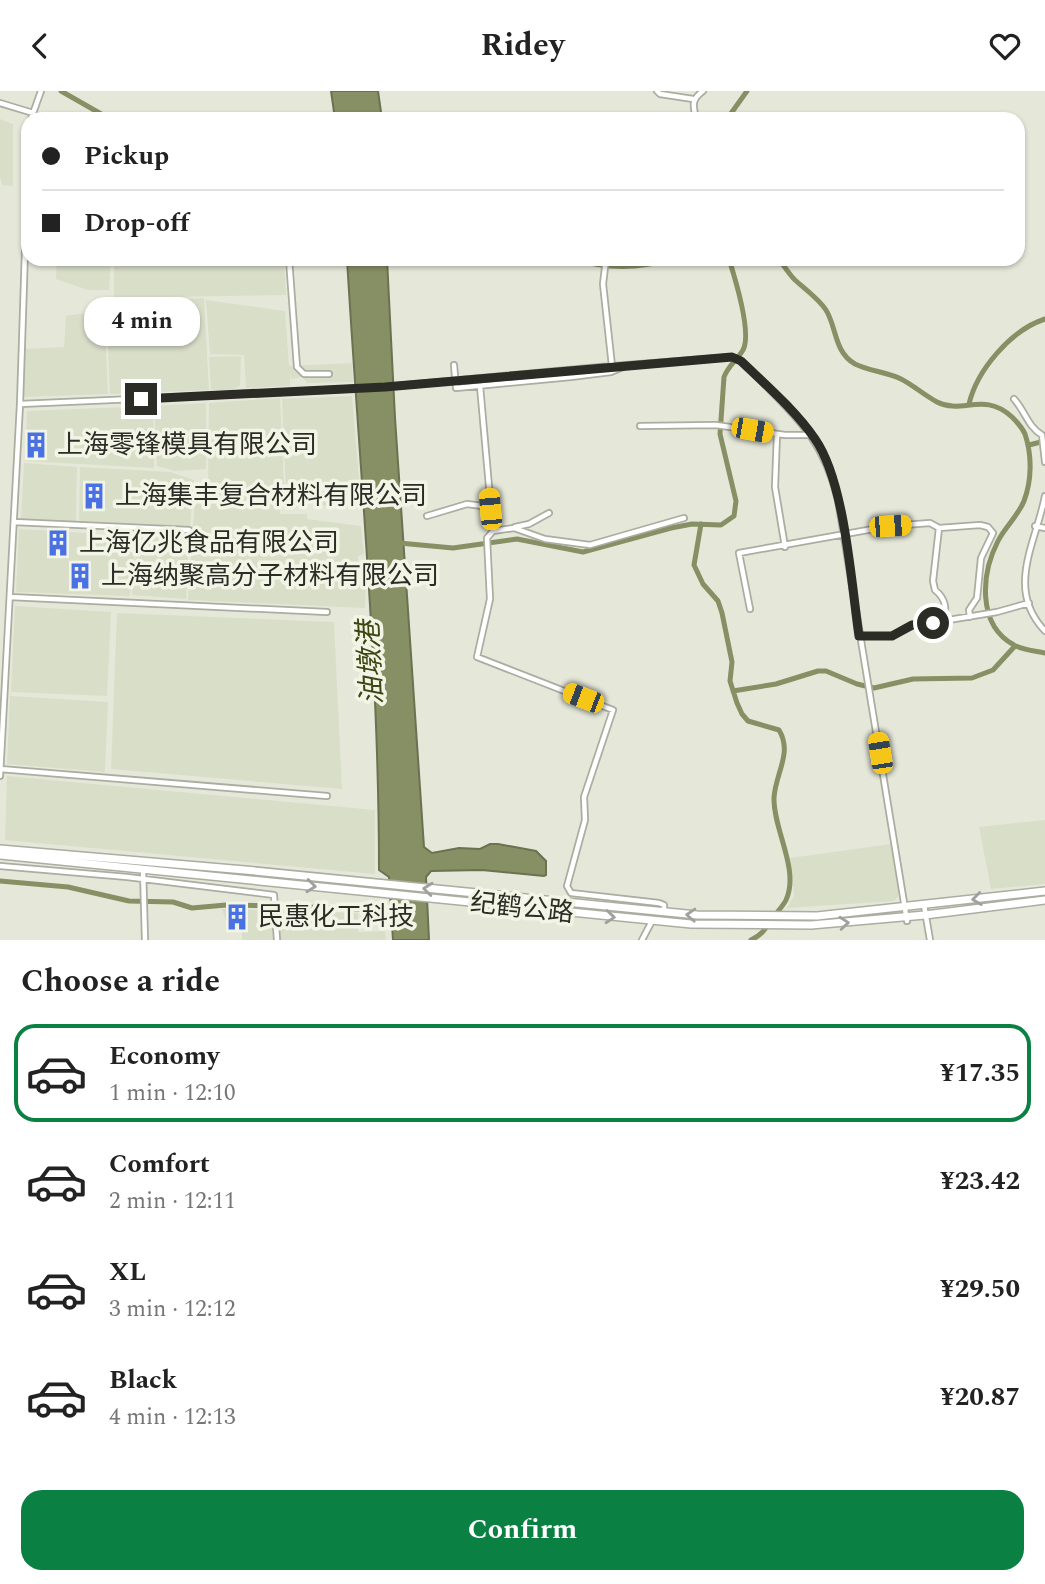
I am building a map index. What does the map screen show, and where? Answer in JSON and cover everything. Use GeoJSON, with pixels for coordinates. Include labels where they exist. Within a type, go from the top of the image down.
{"type":"FeatureCollection","features":[{"type":"Feature","properties":{"kind":"main road","name":"纪鹤公路"},"geometry":{"type":"LineString","coordinates":[[0,849],[244,875],[663,913],[759,917],[906,908],[1045,891]]}},
{"type":"Feature","properties":{"kind":"main road","name":"纪鹤公路"},"geometry":{"type":"LineString","coordinates":[[0,855],[244,875],[652,921],[753,926],[907,919],[1045,900]]}},
{"type":"Feature","properties":{"kind":"street"},"geometry":{"type":"LineString","coordinates":[[657,91],[693,99]]}},
{"type":"Feature","properties":{"kind":"street"},"geometry":{"type":"LineString","coordinates":[[693,99],[703,91]]}},
{"type":"Feature","properties":{"kind":"street"},"geometry":{"type":"LineString","coordinates":[[33,112],[40,93]]}},
{"type":"Feature","properties":{"kind":"street"},"geometry":{"type":"LineString","coordinates":[[693,99],[695,112]]}},
{"type":"Feature","properties":{"kind":"street"},"geometry":{"type":"LineString","coordinates":[[0,103],[30,112]]}},
{"type":"Feature","properties":{"kind":"street"},"geometry":{"type":"LineString","coordinates":[[0,776],[25,266]]}},
{"type":"Feature","properties":{"kind":"street"},"geometry":{"type":"LineString","coordinates":[[290,266],[297,367],[304,374],[328,375]]}},
{"type":"Feature","properties":{"kind":"street"},"geometry":{"type":"LineString","coordinates":[[605,266],[604,304],[612,366]]}},
{"type":"Feature","properties":{"kind":"street"},"geometry":{"type":"LineString","coordinates":[[20,404],[385,387],[732,357],[741,361],[811,435],[823,455],[835,488],[907,919]]}},
{"type":"Feature","properties":{"kind":"street"},"geometry":{"type":"LineString","coordinates":[[454,365],[456,388],[611,372],[627,365]]}},
{"type":"Feature","properties":{"kind":"street"},"geometry":{"type":"LineString","coordinates":[[480,386],[493,531]]}},
{"type":"Feature","properties":{"kind":"street"},"geometry":{"type":"LineString","coordinates":[[1014,399],[1025,411],[1031,426],[1041,434],[1045,462]]}},
{"type":"Feature","properties":{"kind":"street"},"geometry":{"type":"LineString","coordinates":[[640,426],[716,425],[777,434],[811,435]]}},
{"type":"Feature","properties":{"kind":"street"},"geometry":{"type":"LineString","coordinates":[[777,434],[775,487],[785,547]]}},
{"type":"Feature","properties":{"kind":"street"},"geometry":{"type":"LineString","coordinates":[[1045,496],[1025,572],[1029,603],[1037,622],[1045,631]]}},
{"type":"Feature","properties":{"kind":"street"},"geometry":{"type":"LineString","coordinates":[[427,516],[467,504],[489,506],[490,509]]}},
{"type":"Feature","properties":{"kind":"street"},"geometry":{"type":"LineString","coordinates":[[548,513],[529,524],[493,531],[487,538],[489,599],[477,657],[612,710],[584,797],[586,812],[568,891],[659,903],[664,905],[663,913]]}},
{"type":"Feature","properties":{"kind":"street"},"geometry":{"type":"LineString","coordinates":[[514,528],[545,539],[590,545],[684,518]]}},
{"type":"Feature","properties":{"kind":"street"},"geometry":{"type":"LineString","coordinates":[[14,522],[189,530]]}},
{"type":"Feature","properties":{"kind":"street"},"geometry":{"type":"LineString","coordinates":[[750,610],[739,553],[785,547],[890,526],[930,523],[939,529],[980,525],[988,527],[993,533],[981,558],[977,598],[969,610],[970,617]]}},
{"type":"Feature","properties":{"kind":"street"},"geometry":{"type":"LineString","coordinates":[[1035,526],[1045,528]]}},
{"type":"Feature","properties":{"kind":"street"},"geometry":{"type":"LineString","coordinates":[[939,529],[933,581],[935,590],[942,596],[946,607],[945,621]]}},
{"type":"Feature","properties":{"kind":"street"},"geometry":{"type":"LineString","coordinates":[[10,597],[327,612]]}},
{"type":"Feature","properties":{"kind":"street"},"geometry":{"type":"LineString","coordinates":[[859,636],[892,636],[912,625],[997,612],[1029,603]]}},
{"type":"Feature","properties":{"kind":"street"},"geometry":{"type":"LineString","coordinates":[[0,769],[327,796]]}},
{"type":"Feature","properties":{"kind":"street"},"geometry":{"type":"LineString","coordinates":[[0,866],[143,879],[274,895],[277,940]]}},
{"type":"Feature","properties":{"kind":"street"},"geometry":{"type":"LineString","coordinates":[[143,868],[145,940]]}},
{"type":"Feature","properties":{"kind":"street"},"geometry":{"type":"LineString","coordinates":[[924,905],[930,940]]}},
{"type":"Feature","properties":{"kind":"street"},"geometry":{"type":"LineString","coordinates":[[642,940],[652,921]]}},
{"type":"Feature","properties":{"kind":"shaded area"},"geometry":{"type":"Polygon","coordinates":[[[331,91],[378,91],[381,112],[334,112],[331,91]]]}},
{"type":"Feature","properties":{"kind":"shaded area"},"geometry":{"type":"Polygon","coordinates":[[[0,119],[13,124],[13,186],[2,185],[0,177],[0,119]]]}},
{"type":"Feature","properties":{"kind":"shaded area"},"geometry":{"type":"Polygon","coordinates":[[[57,266],[111,266],[109,290],[88,290],[56,279],[57,266]]]}},
{"type":"Feature","properties":{"kind":"shaded area"},"geometry":{"type":"Polygon","coordinates":[[[114,266],[284,266],[286,295],[114,298],[114,266]]]}},
{"type":"Feature","properties":{"kind":"shaded area"},"geometry":{"type":"Polygon","coordinates":[[[347,266],[387,266],[424,847],[432,853],[459,848],[480,849],[490,844],[498,844],[536,851],[546,861],[544,876],[482,870],[431,871],[426,877],[429,940],[393,940],[389,877],[379,870],[372,641],[347,266]]]}},
{"type":"Feature","properties":{"kind":"shaded area"},"geometry":{"type":"Polygon","coordinates":[[[204,298],[209,390],[110,394],[106,302],[204,298]]]}},
{"type":"Feature","properties":{"kind":"shaded area"},"geometry":{"type":"Polygon","coordinates":[[[206,300],[285,311],[289,366],[352,363],[353,382],[307,383],[302,377],[291,379],[290,373],[290,386],[246,388],[244,355],[210,354],[206,300]]]}},
{"type":"Feature","properties":{"kind":"shaded area"},"geometry":{"type":"Polygon","coordinates":[[[104,310],[108,394],[24,397],[25,349],[64,347],[66,316],[104,310]]]}},
{"type":"Feature","properties":{"kind":"shaded area"},"geometry":{"type":"Polygon","coordinates":[[[241,356],[240,386],[232,390],[211,390],[209,357],[241,356]]]}},
{"type":"Feature","properties":{"kind":"shaded area"},"geometry":{"type":"Polygon","coordinates":[[[352,396],[359,505],[347,508],[283,501],[282,493],[286,492],[282,399],[352,396]]]}},
{"type":"Feature","properties":{"kind":"shaded area"},"geometry":{"type":"Polygon","coordinates":[[[280,398],[284,485],[282,491],[208,484],[209,403],[280,398]]]}},
{"type":"Feature","properties":{"kind":"shaded area"},"geometry":{"type":"Polygon","coordinates":[[[206,403],[206,469],[175,471],[157,466],[154,406],[206,403]]]}},
{"type":"Feature","properties":{"kind":"shaded area"},"geometry":{"type":"Polygon","coordinates":[[[153,406],[154,468],[25,461],[27,411],[153,406]]]}},
{"type":"Feature","properties":{"kind":"shaded area"},"geometry":{"type":"Polygon","coordinates":[[[24,463],[77,467],[76,522],[21,519],[24,463]]]}},
{"type":"Feature","properties":{"kind":"shaded area"},"geometry":{"type":"Polygon","coordinates":[[[80,467],[170,472],[194,480],[190,527],[79,521],[80,467]]]}},
{"type":"Feature","properties":{"kind":"shaded area"},"geometry":{"type":"Polygon","coordinates":[[[196,485],[280,492],[280,514],[307,514],[307,519],[361,526],[364,554],[358,556],[361,581],[366,582],[365,608],[188,600],[196,485]]]}},
{"type":"Feature","properties":{"kind":"shaded area"},"geometry":{"type":"Polygon","coordinates":[[[19,529],[136,536],[130,596],[16,592],[19,529]]]}},
{"type":"Feature","properties":{"kind":"shaded area"},"geometry":{"type":"Polygon","coordinates":[[[137,537],[189,539],[186,599],[132,595],[137,537]]]}},
{"type":"Feature","properties":{"kind":"shaded area"},"geometry":{"type":"Polygon","coordinates":[[[15,606],[111,612],[107,696],[11,692],[15,606]]]}},
{"type":"Feature","properties":{"kind":"shaded area"},"geometry":{"type":"Polygon","coordinates":[[[117,613],[334,622],[342,789],[111,769],[117,613]]]}},
{"type":"Feature","properties":{"kind":"shaded area"},"geometry":{"type":"Polygon","coordinates":[[[10,696],[108,702],[105,772],[7,764],[10,696]]]}},
{"type":"Feature","properties":{"kind":"shaded area"},"geometry":{"type":"Polygon","coordinates":[[[7,776],[375,810],[375,874],[5,840],[7,776]]]}},
{"type":"Feature","properties":{"kind":"shaded area"},"geometry":{"type":"Polygon","coordinates":[[[1045,820],[1045,884],[991,889],[979,827],[1045,820]]]}},
{"type":"Feature","properties":{"kind":"shaded area"},"geometry":{"type":"Polygon","coordinates":[[[891,844],[898,892],[894,901],[787,908],[794,896],[790,858],[891,844]]]}},
{"type":"Feature","properties":{"kind":"shaded area"},"geometry":{"type":"Polygon","coordinates":[[[222,909],[358,913],[358,932],[385,931],[386,940],[242,940],[242,925],[227,925],[222,909]]]}},
{"type":"Feature","properties":{"kind":"waterway"},"geometry":{"type":"LineString","coordinates":[[61,91],[98,112]]}},
{"type":"Feature","properties":{"kind":"waterway"},"geometry":{"type":"LineString","coordinates":[[732,112],[747,91]]}},
{"type":"Feature","properties":{"kind":"waterway"},"geometry":{"type":"LineString","coordinates":[[610,266],[634,266]]}},
{"type":"Feature","properties":{"kind":"waterway"},"geometry":{"type":"LineString","coordinates":[[399,543],[453,548],[517,539],[583,552],[671,528],[692,524],[721,525],[734,516],[736,501],[720,434],[724,377],[743,350],[745,331],[742,305],[731,266]]}},
{"type":"Feature","properties":{"kind":"waterway"},"geometry":{"type":"LineString","coordinates":[[784,266],[823,306],[830,317],[839,346],[855,364],[901,379],[946,405],[983,404],[1002,409],[1022,429],[1030,459],[1029,485],[1021,506],[992,554],[986,598],[988,612],[1002,636],[1017,647],[1045,653]]}},
{"type":"Feature","properties":{"kind":"waterway"},"geometry":{"type":"LineString","coordinates":[[969,404],[979,378],[997,353],[1020,332],[1045,319]]}},
{"type":"Feature","properties":{"kind":"waterway"},"geometry":{"type":"LineString","coordinates":[[1029,445],[1045,441]]}},
{"type":"Feature","properties":{"kind":"waterway"},"geometry":{"type":"LineString","coordinates":[[701,524],[694,565],[703,584],[718,601],[722,613],[732,662],[730,681],[737,703],[748,721],[779,730],[784,747],[774,798],[777,823],[788,863],[789,888],[785,902],[766,928],[751,940]]}},
{"type":"Feature","properties":{"kind":"waterway"},"geometry":{"type":"LineString","coordinates":[[733,691],[776,684],[818,671],[826,671],[874,688],[913,679],[972,678],[993,670],[1015,646]]}},
{"type":"Feature","properties":{"kind":"waterway"},"geometry":{"type":"LineString","coordinates":[[0,881],[68,887],[129,901],[173,902],[192,908],[226,905],[391,911]]}},
{"type":"Feature","properties":{"kind":"place","name":"上海零锋模具有限公司"},"geometry":{"type":"Point","coordinates":[36,445]}},
{"type":"Feature","properties":{"kind":"place","name":"上海集丰复合材料有限公司"},"geometry":{"type":"Point","coordinates":[94,496]}},
{"type":"Feature","properties":{"kind":"place","name":"上海亿兆食品有限公司"},"geometry":{"type":"Point","coordinates":[58,543]}},
{"type":"Feature","properties":{"kind":"place","name":"上海纳聚高分子材料有限公司"},"geometry":{"type":"Point","coordinates":[80,576]}},
{"type":"Feature","properties":{"kind":"place","name":"民惠化工科技"},"geometry":{"type":"Point","coordinates":[237,917]}},
{"type":"Feature","properties":{"kind":"route"},"geometry":{"type":"LineString","coordinates":[[141,399],[385,387],[732,357],[741,361],[805,426],[828,465],[838,499],[859,636],[892,636],[912,625],[933,623]]}},
{"type":"Feature","properties":{"kind":"water label","name":"油墩港"},"geometry":{"type":"Point","coordinates":[371,663]}}]}
